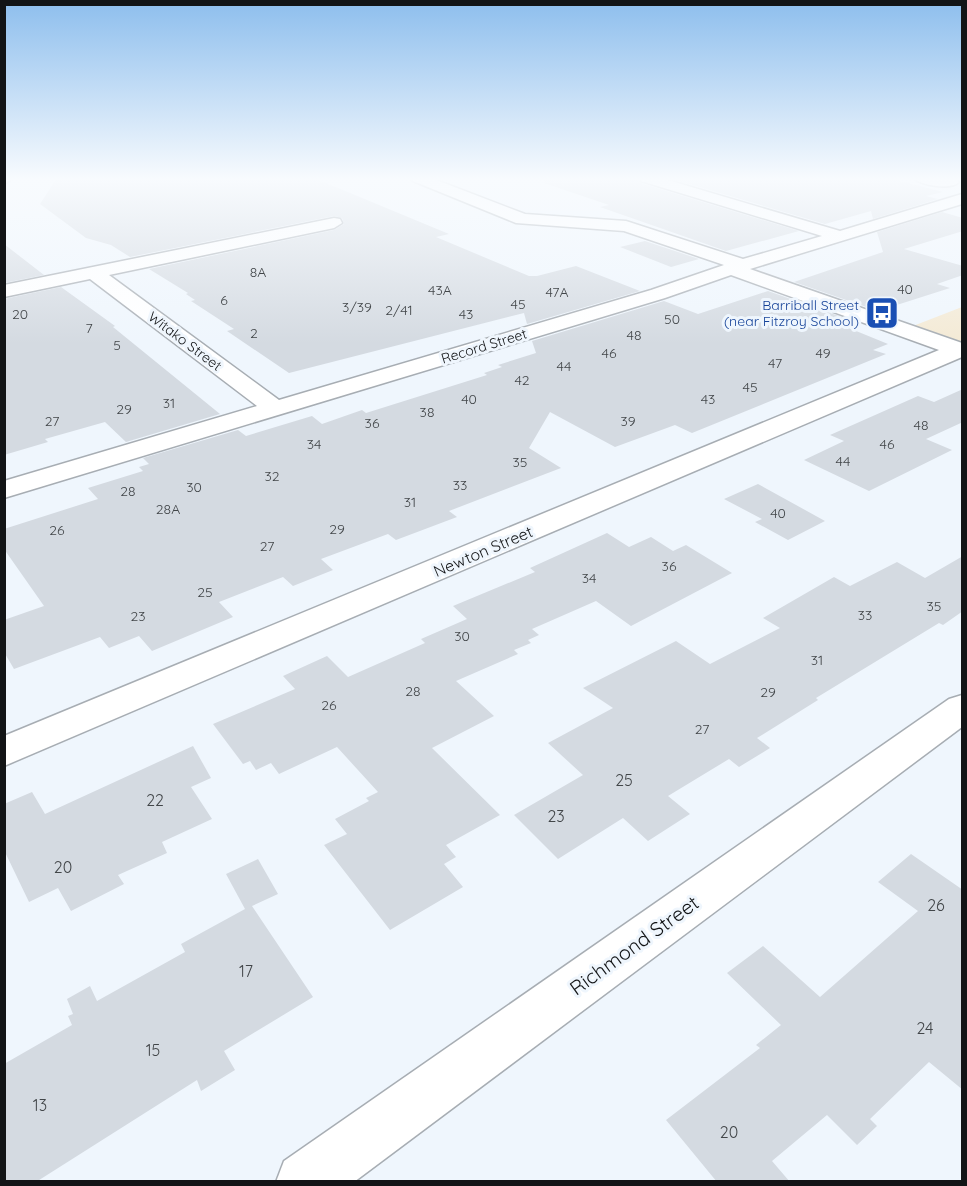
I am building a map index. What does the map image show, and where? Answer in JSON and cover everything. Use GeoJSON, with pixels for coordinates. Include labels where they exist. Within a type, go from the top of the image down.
{"type":"FeatureCollection","features":[{"type":"Feature","properties":{"kind":"street"},"geometry":{"type":"LineString","coordinates":[[4,291],[284,233]]}},
{"type":"Feature","properties":{"kind":"street"},"geometry":{"type":"LineString","coordinates":[[646,233],[962,350]]}},
{"type":"Feature","properties":{"kind":"street"},"geometry":{"type":"LineString","coordinates":[[831,233],[840,236]]}},
{"type":"Feature","properties":{"kind":"street","name":"Record Street"},"geometry":{"type":"LineString","coordinates":[[4,490],[658,294],[737,267],[849,233]]}},
{"type":"Feature","properties":{"kind":"street","name":"Witako Street"},"geometry":{"type":"LineString","coordinates":[[93,273],[276,409]]}},
{"type":"Feature","properties":{"kind":"street","name":"Newton Street"},"geometry":{"type":"LineString","coordinates":[[4,752],[962,350]]}},
{"type":"Feature","properties":{"kind":"street","name":"Richmond Street"},"geometry":{"type":"LineString","coordinates":[[305,1182],[963,708]]}},
{"type":"Feature","properties":{"kind":"shaded area"},"geometry":{"type":"Polygon","coordinates":[[[962,307],[962,344],[913,326],[962,307]]]}},
{"type":"Feature","properties":{"kind":"building"},"geometry":{"type":"Polygon","coordinates":[[[80,233],[248,233],[130,257],[111,245],[86,238],[80,233]]]}},
{"type":"Feature","properties":{"kind":"building"},"geometry":{"type":"Polygon","coordinates":[[[318,233],[447,233],[436,237],[529,276],[576,266],[640,291],[527,324],[524,313],[289,373],[227,331],[234,329],[191,301],[195,300],[186,294],[188,293],[149,269],[318,233]]]}},
{"type":"Feature","properties":{"kind":"building"},"geometry":{"type":"Polygon","coordinates":[[[675,233],[790,233],[726,251],[675,233]]]}},
{"type":"Feature","properties":{"kind":"building"},"geometry":{"type":"Polygon","coordinates":[[[877,233],[955,233],[904,249],[963,266],[963,275],[937,284],[950,288],[878,311],[794,282],[883,252],[877,233]]]}},
{"type":"Feature","properties":{"kind":"building"},"geometry":{"type":"Polygon","coordinates":[[[645,241],[699,259],[671,267],[620,247],[645,241]]]}},
{"type":"Feature","properties":{"kind":"building"},"geometry":{"type":"Polygon","coordinates":[[[4,244],[44,275],[4,283],[4,244]]]}},
{"type":"Feature","properties":{"kind":"building"},"geometry":{"type":"Polygon","coordinates":[[[61,287],[115,326],[113,327],[220,414],[126,442],[105,422],[45,439],[48,442],[4,455],[4,299],[61,287]]]}},
{"type":"Feature","properties":{"kind":"building"},"geometry":{"type":"Polygon","coordinates":[[[768,291],[850,320],[839,324],[888,344],[873,350],[886,354],[692,433],[675,425],[615,447],[550,412],[529,448],[561,468],[449,511],[457,517],[396,540],[388,534],[321,559],[333,570],[293,586],[283,577],[219,602],[233,617],[152,651],[139,636],[109,648],[100,637],[14,669],[4,652],[4,620],[44,606],[4,549],[4,529],[98,499],[88,488],[143,471],[139,467],[149,464],[143,458],[238,430],[246,436],[312,416],[322,424],[362,410],[366,413],[487,375],[484,373],[502,367],[498,365],[536,353],[532,341],[664,301],[698,314],[768,291]]]}},
{"type":"Feature","properties":{"kind":"building"},"geometry":{"type":"Polygon","coordinates":[[[963,389],[963,422],[926,439],[952,450],[869,491],[804,460],[844,441],[830,435],[918,396],[934,402],[963,389]]]}},
{"type":"Feature","properties":{"kind":"building"},"geometry":{"type":"Polygon","coordinates":[[[758,484],[825,521],[788,540],[755,522],[762,519],[724,499],[758,484]]]}},
{"type":"Feature","properties":{"kind":"building"},"geometry":{"type":"Polygon","coordinates":[[[607,533],[629,547],[651,537],[673,551],[686,545],[732,573],[631,626],[596,601],[532,629],[539,635],[528,640],[531,643],[514,650],[518,654],[456,681],[494,716],[432,748],[500,815],[446,845],[456,857],[444,864],[463,887],[390,930],[324,845],[347,834],[335,819],[369,801],[366,798],[378,792],[337,747],[279,774],[271,763],[256,770],[250,761],[243,764],[213,724],[295,689],[283,676],[327,656],[348,677],[425,643],[421,639],[467,619],[453,606],[535,572],[530,568],[607,533]]]}},
{"type":"Feature","properties":{"kind":"building"},"geometry":{"type":"Polygon","coordinates":[[[963,556],[963,611],[943,625],[939,623],[816,698],[818,700],[757,738],[770,748],[739,767],[729,759],[668,796],[690,814],[648,841],[623,818],[558,859],[514,815],[583,775],[548,743],[613,708],[583,688],[676,641],[710,664],[780,628],[763,618],[834,577],[850,586],[897,562],[925,578],[963,556]]]}},
{"type":"Feature","properties":{"kind":"building"},"geometry":{"type":"Polygon","coordinates":[[[193,746],[211,778],[191,787],[212,819],[162,842],[167,853],[118,875],[124,884],[71,911],[58,888],[29,902],[4,850],[4,804],[32,792],[45,814],[193,746]]]}},
{"type":"Feature","properties":{"kind":"building"},"geometry":{"type":"Polygon","coordinates":[[[911,854],[963,890],[963,1090],[929,1062],[870,1119],[877,1126],[857,1145],[827,1115],[772,1161],[790,1182],[717,1182],[666,1120],[760,1048],[756,1045],[781,1025],[727,973],[763,946],[820,997],[918,911],[878,882],[911,854]]]}},
{"type":"Feature","properties":{"kind":"building"},"geometry":{"type":"Polygon","coordinates":[[[258,859],[278,894],[252,906],[313,997],[224,1051],[235,1070],[201,1091],[197,1080],[36,1182],[4,1182],[4,1064],[72,1025],[68,1016],[73,1014],[67,999],[90,986],[97,1001],[185,952],[181,944],[245,909],[226,874],[258,859]]]}},
{"type":"Feature","properties":{"kind":"place","name":"Barriball Street (near Fitzroy School)"},"geometry":{"type":"Point","coordinates":[882,313]}}]}
